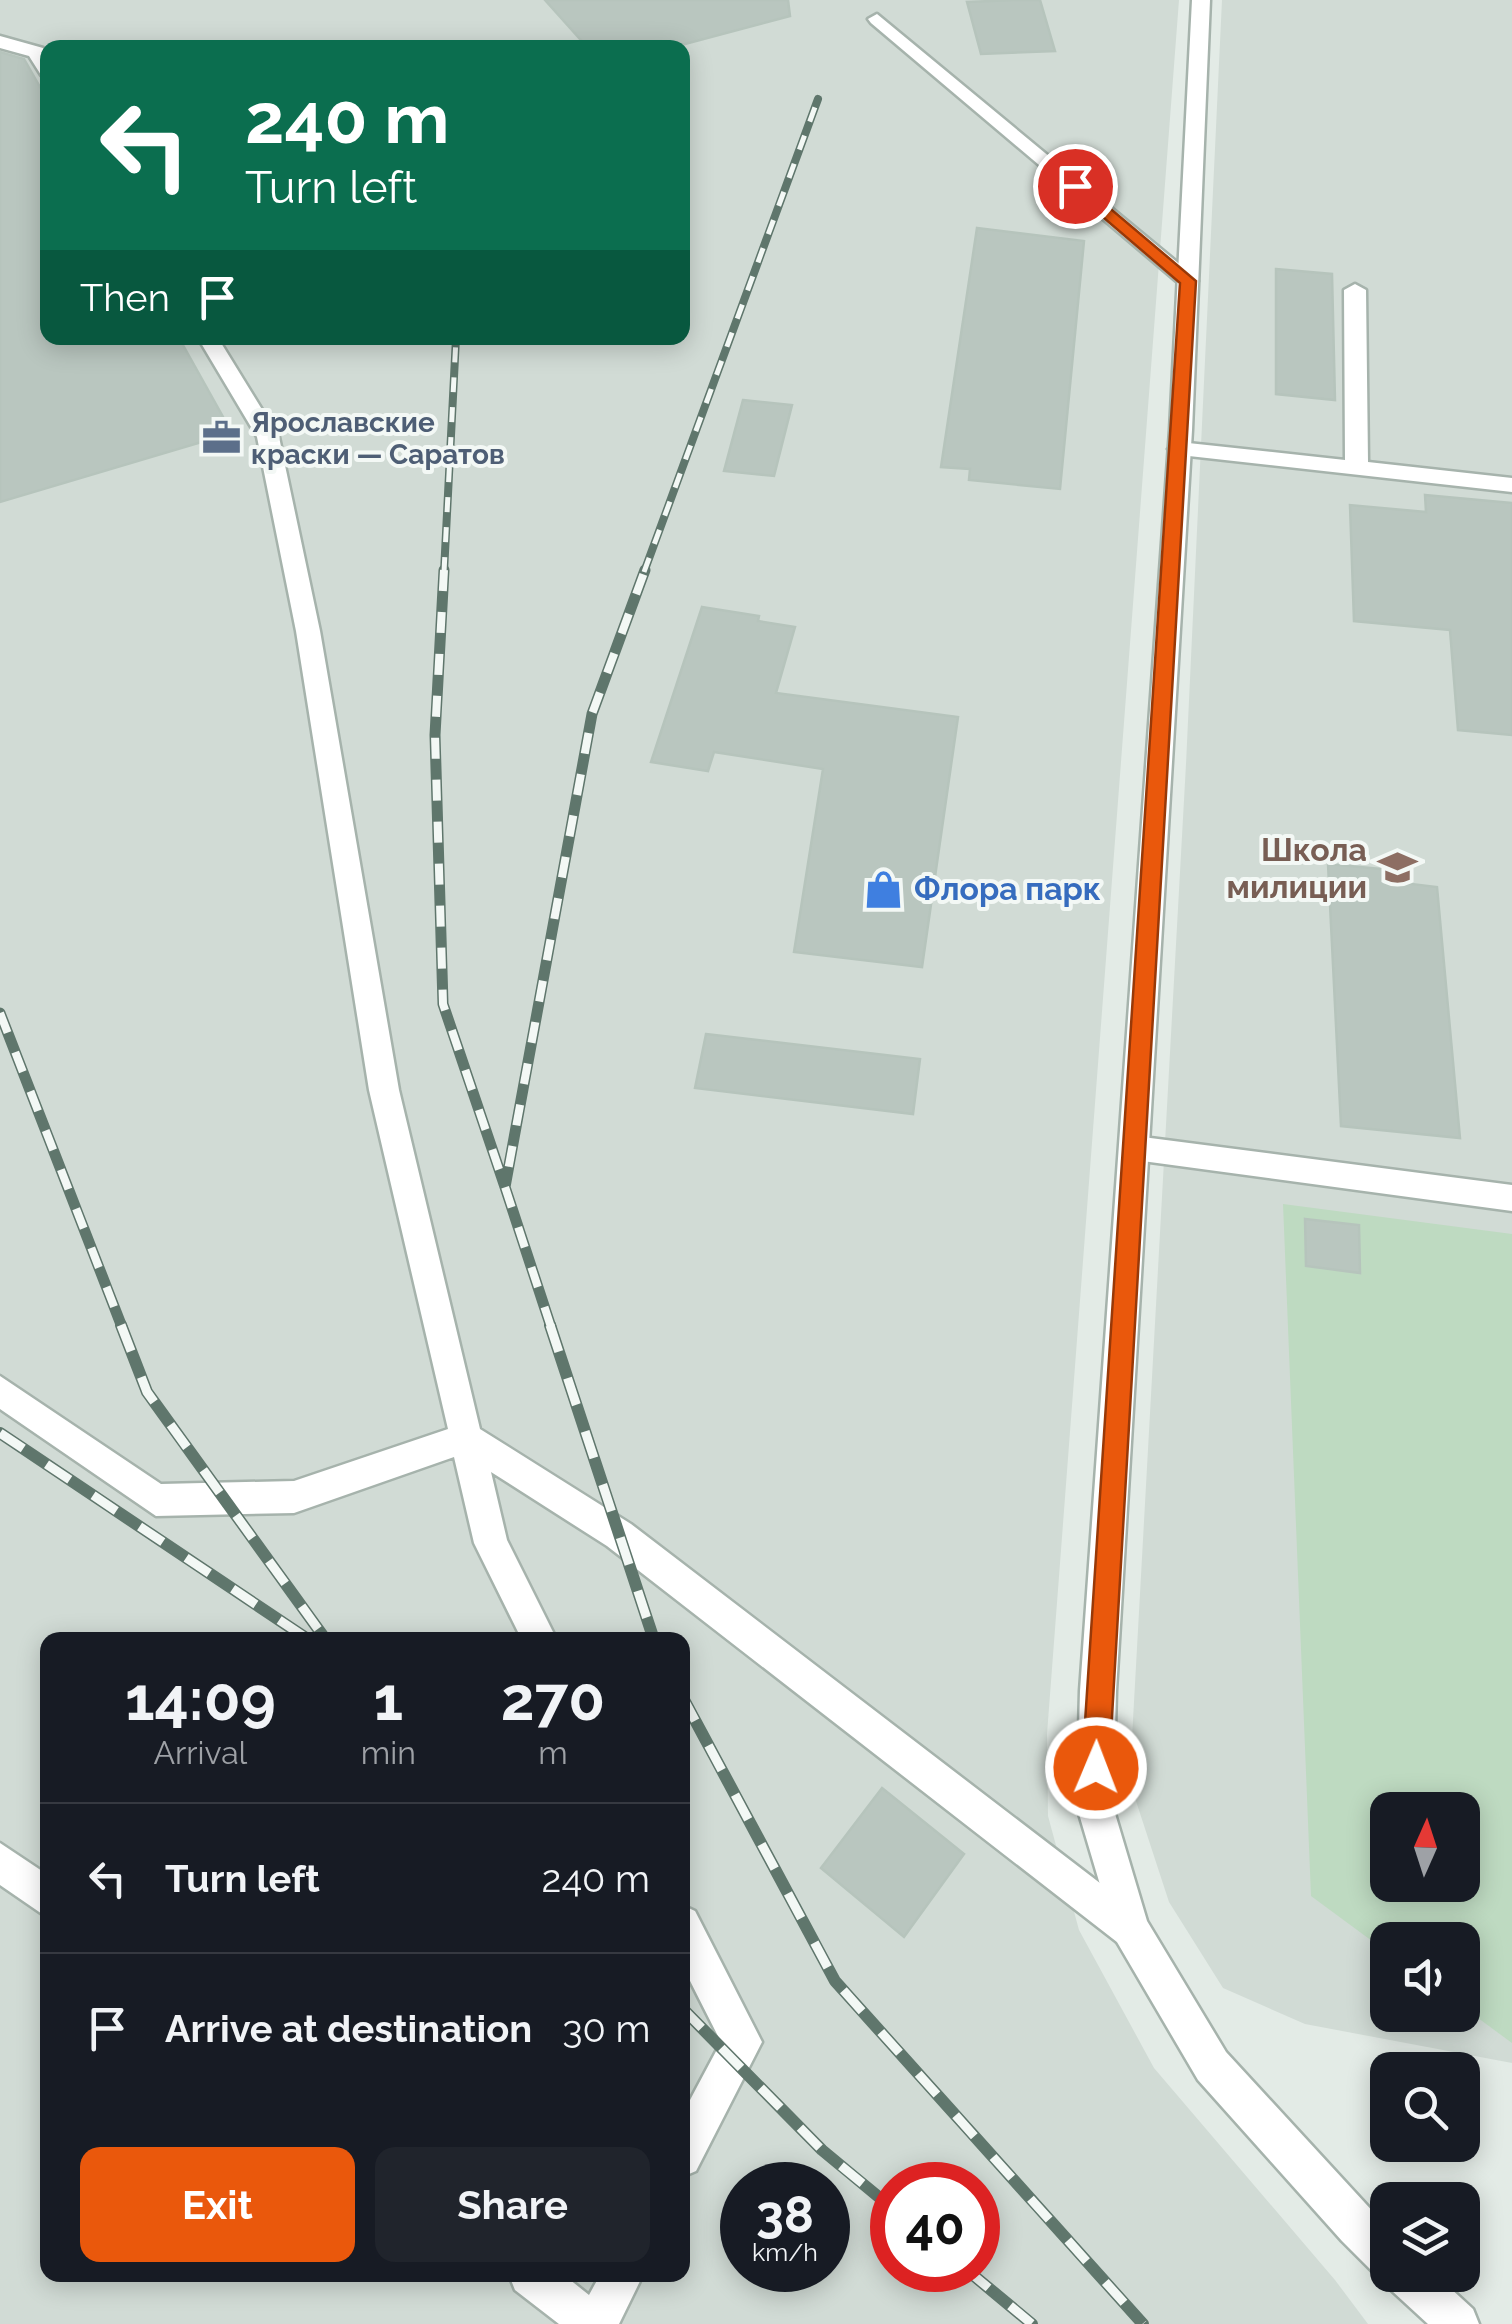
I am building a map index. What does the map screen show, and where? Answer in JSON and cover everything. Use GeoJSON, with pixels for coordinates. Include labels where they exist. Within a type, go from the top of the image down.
{"type":"FeatureCollection","features":[{"type":"Feature","properties":{"kind":"street"},"geometry":{"type":"LineString","coordinates":[[1201,0],[1178,448],[1098,1691],[1095,1807],[1130,1928],[1212,2066],[1370,2241]]}},
{"type":"Feature","properties":{"kind":"street"},"geometry":{"type":"LineString","coordinates":[[877,19],[1188,281]]}},
{"type":"Feature","properties":{"kind":"street"},"geometry":{"type":"LineString","coordinates":[[0,42],[36,52],[40,58]]}},
{"type":"Feature","properties":{"kind":"street"},"geometry":{"type":"LineString","coordinates":[[1355,290],[1357,470]]}},
{"type":"Feature","properties":{"kind":"street"},"geometry":{"type":"LineString","coordinates":[[212,345],[268,437],[308,631],[384,1090],[491,1542],[536,1632]]}},
{"type":"Feature","properties":{"kind":"street"},"geometry":{"type":"LineString","coordinates":[[1178,448],[1512,486]]}},
{"type":"Feature","properties":{"kind":"street"},"geometry":{"type":"LineString","coordinates":[[1135,1148],[1512,1198]]}},
{"type":"Feature","properties":{"kind":"street"},"geometry":{"type":"LineString","coordinates":[[0,1390],[156,1500],[294,1497],[466,1438]]}},
{"type":"Feature","properties":{"kind":"street"},"geometry":{"type":"LineString","coordinates":[[466,1438],[619,1535],[1130,1928]]}},
{"type":"Feature","properties":{"kind":"street"},"geometry":{"type":"LineString","coordinates":[[0,1862],[40,1893]]}},
{"type":"Feature","properties":{"kind":"street"},"geometry":{"type":"LineString","coordinates":[[690,1940],[742,2042],[690,2142]]}},
{"type":"Feature","properties":{"kind":"street"},"geometry":{"type":"LineString","coordinates":[[539,2282],[595,2324],[618,2282]]}},
{"type":"Feature","properties":{"kind":"street"},"geometry":{"type":"LineString","coordinates":[[1424,2292],[1458,2324]]}},
{"type":"Feature","properties":{"kind":"shaded area"},"geometry":{"type":"Polygon","coordinates":[[[0,0],[1179,0],[1047,1734],[1048,1816],[1079,1930],[1154,2068],[1368,2324],[0,2324],[0,0]]]}},
{"type":"Feature","properties":{"kind":"shaded area","name":"Школа милиции"},"geometry":{"type":"Polygon","coordinates":[[[1222,0],[1512,0],[1512,2063],[1480,2057],[1480,2052],[1454,2052],[1305,2024],[1223,1988],[1169,1902],[1135,1798],[1132,1738],[1186,764],[1222,0]]]}},
{"type":"Feature","properties":{"kind":"green space"},"geometry":{"type":"Polygon","coordinates":[[[1283,1204],[1512,1234],[1512,2043],[1480,2019],[1480,1922],[1370,1922],[1370,1939],[1311,1896],[1283,1204]]]}},
{"type":"Feature","properties":{"kind":"building"},"geometry":{"type":"Polygon","coordinates":[[[545,0],[788,0],[790,16],[690,43],[581,40],[545,0]]]}},
{"type":"Feature","properties":{"kind":"building"},"geometry":{"type":"Polygon","coordinates":[[[1040,0],[1055,51],[981,54],[967,2],[1040,0]]]}},
{"type":"Feature","properties":{"kind":"building"},"geometry":{"type":"Polygon","coordinates":[[[0,52],[24,59],[40,87],[40,345],[183,345],[232,433],[0,502],[0,52]]]}},
{"type":"Feature","properties":{"kind":"building"},"geometry":{"type":"Polygon","coordinates":[[[977,228],[1084,241],[1060,489],[969,480],[970,469],[941,467],[977,228]]]}},
{"type":"Feature","properties":{"kind":"building"},"geometry":{"type":"Polygon","coordinates":[[[1276,269],[1332,274],[1335,400],[1276,394],[1276,269]]]}},
{"type":"Feature","properties":{"kind":"building"},"geometry":{"type":"Polygon","coordinates":[[[743,400],[792,405],[774,476],[724,471],[743,400]]]}},
{"type":"Feature","properties":{"kind":"building"},"geometry":{"type":"Polygon","coordinates":[[[1425,495],[1512,503],[1512,735],[1458,730],[1450,630],[1354,621],[1350,505],[1426,512],[1425,495]]]}},
{"type":"Feature","properties":{"kind":"building"},"geometry":{"type":"Polygon","coordinates":[[[702,607],[759,616],[758,621],[795,627],[776,693],[958,717],[922,967],[794,952],[823,769],[714,752],[708,771],[651,762],[702,607]]]}},
{"type":"Feature","properties":{"kind":"building"},"geometry":{"type":"Polygon","coordinates":[[[1328,864],[1402,871],[1403,883],[1437,887],[1460,1138],[1341,1126],[1328,864]]]}},
{"type":"Feature","properties":{"kind":"building"},"geometry":{"type":"Polygon","coordinates":[[[706,1034],[920,1059],[913,1114],[695,1088],[706,1034]]]}},
{"type":"Feature","properties":{"kind":"building"},"geometry":{"type":"Polygon","coordinates":[[[1305,1219],[1359,1225],[1360,1273],[1306,1266],[1305,1219]]]}},
{"type":"Feature","properties":{"kind":"building"},"geometry":{"type":"Polygon","coordinates":[[[882,1788],[964,1854],[904,1937],[821,1868],[882,1788]]]}},
{"type":"Feature","properties":{"kind":"railway"},"geometry":{"type":"LineString","coordinates":[[644,572],[818,99]]}},
{"type":"Feature","properties":{"kind":"railway"},"geometry":{"type":"LineString","coordinates":[[444,572],[456,345]]}},
{"type":"Feature","properties":{"kind":"railway"},"geometry":{"type":"LineString","coordinates":[[444,570],[435,735],[443,1004],[505,1187]]}},
{"type":"Feature","properties":{"kind":"railway"},"geometry":{"type":"LineString","coordinates":[[505,1187],[592,714],[645,570]]}},
{"type":"Feature","properties":{"kind":"railway"},"geometry":{"type":"LineString","coordinates":[[0,1013],[122,1327]]}},
{"type":"Feature","properties":{"kind":"railway"},"geometry":{"type":"LineString","coordinates":[[505,1187],[551,1327]]}},
{"type":"Feature","properties":{"kind":"railway"},"geometry":{"type":"LineString","coordinates":[[121,1325],[147,1392],[320,1632]]}},
{"type":"Feature","properties":{"kind":"railway"},"geometry":{"type":"LineString","coordinates":[[550,1325],[651,1632]]}},
{"type":"Feature","properties":{"kind":"railway"},"geometry":{"type":"LineString","coordinates":[[0,1433],[297,1632]]}},
{"type":"Feature","properties":{"kind":"railway"},"geometry":{"type":"LineString","coordinates":[[690,1711],[835,1981],[1143,2324]]}},
{"type":"Feature","properties":{"kind":"railway"},"geometry":{"type":"LineString","coordinates":[[690,2016],[822,2150],[870,2190]]}},
{"type":"Feature","properties":{"kind":"railway"},"geometry":{"type":"LineString","coordinates":[[993,2292],[1032,2324]]}},
{"type":"Feature","properties":{"kind":"place","name":"Ярославские краски — Саратов"},"geometry":{"type":"Point","coordinates":[221,438]}},
{"type":"Feature","properties":{"kind":"place","name":"Школа милиции"},"geometry":{"type":"Point","coordinates":[1397,868]}},
{"type":"Feature","properties":{"kind":"place","name":"Флора парк"},"geometry":{"type":"Point","coordinates":[884,889]}},
{"type":"Feature","properties":{"kind":"route"},"geometry":{"type":"LineString","coordinates":[[1075,186],[1188,281],[1096,1768]]}}]}
